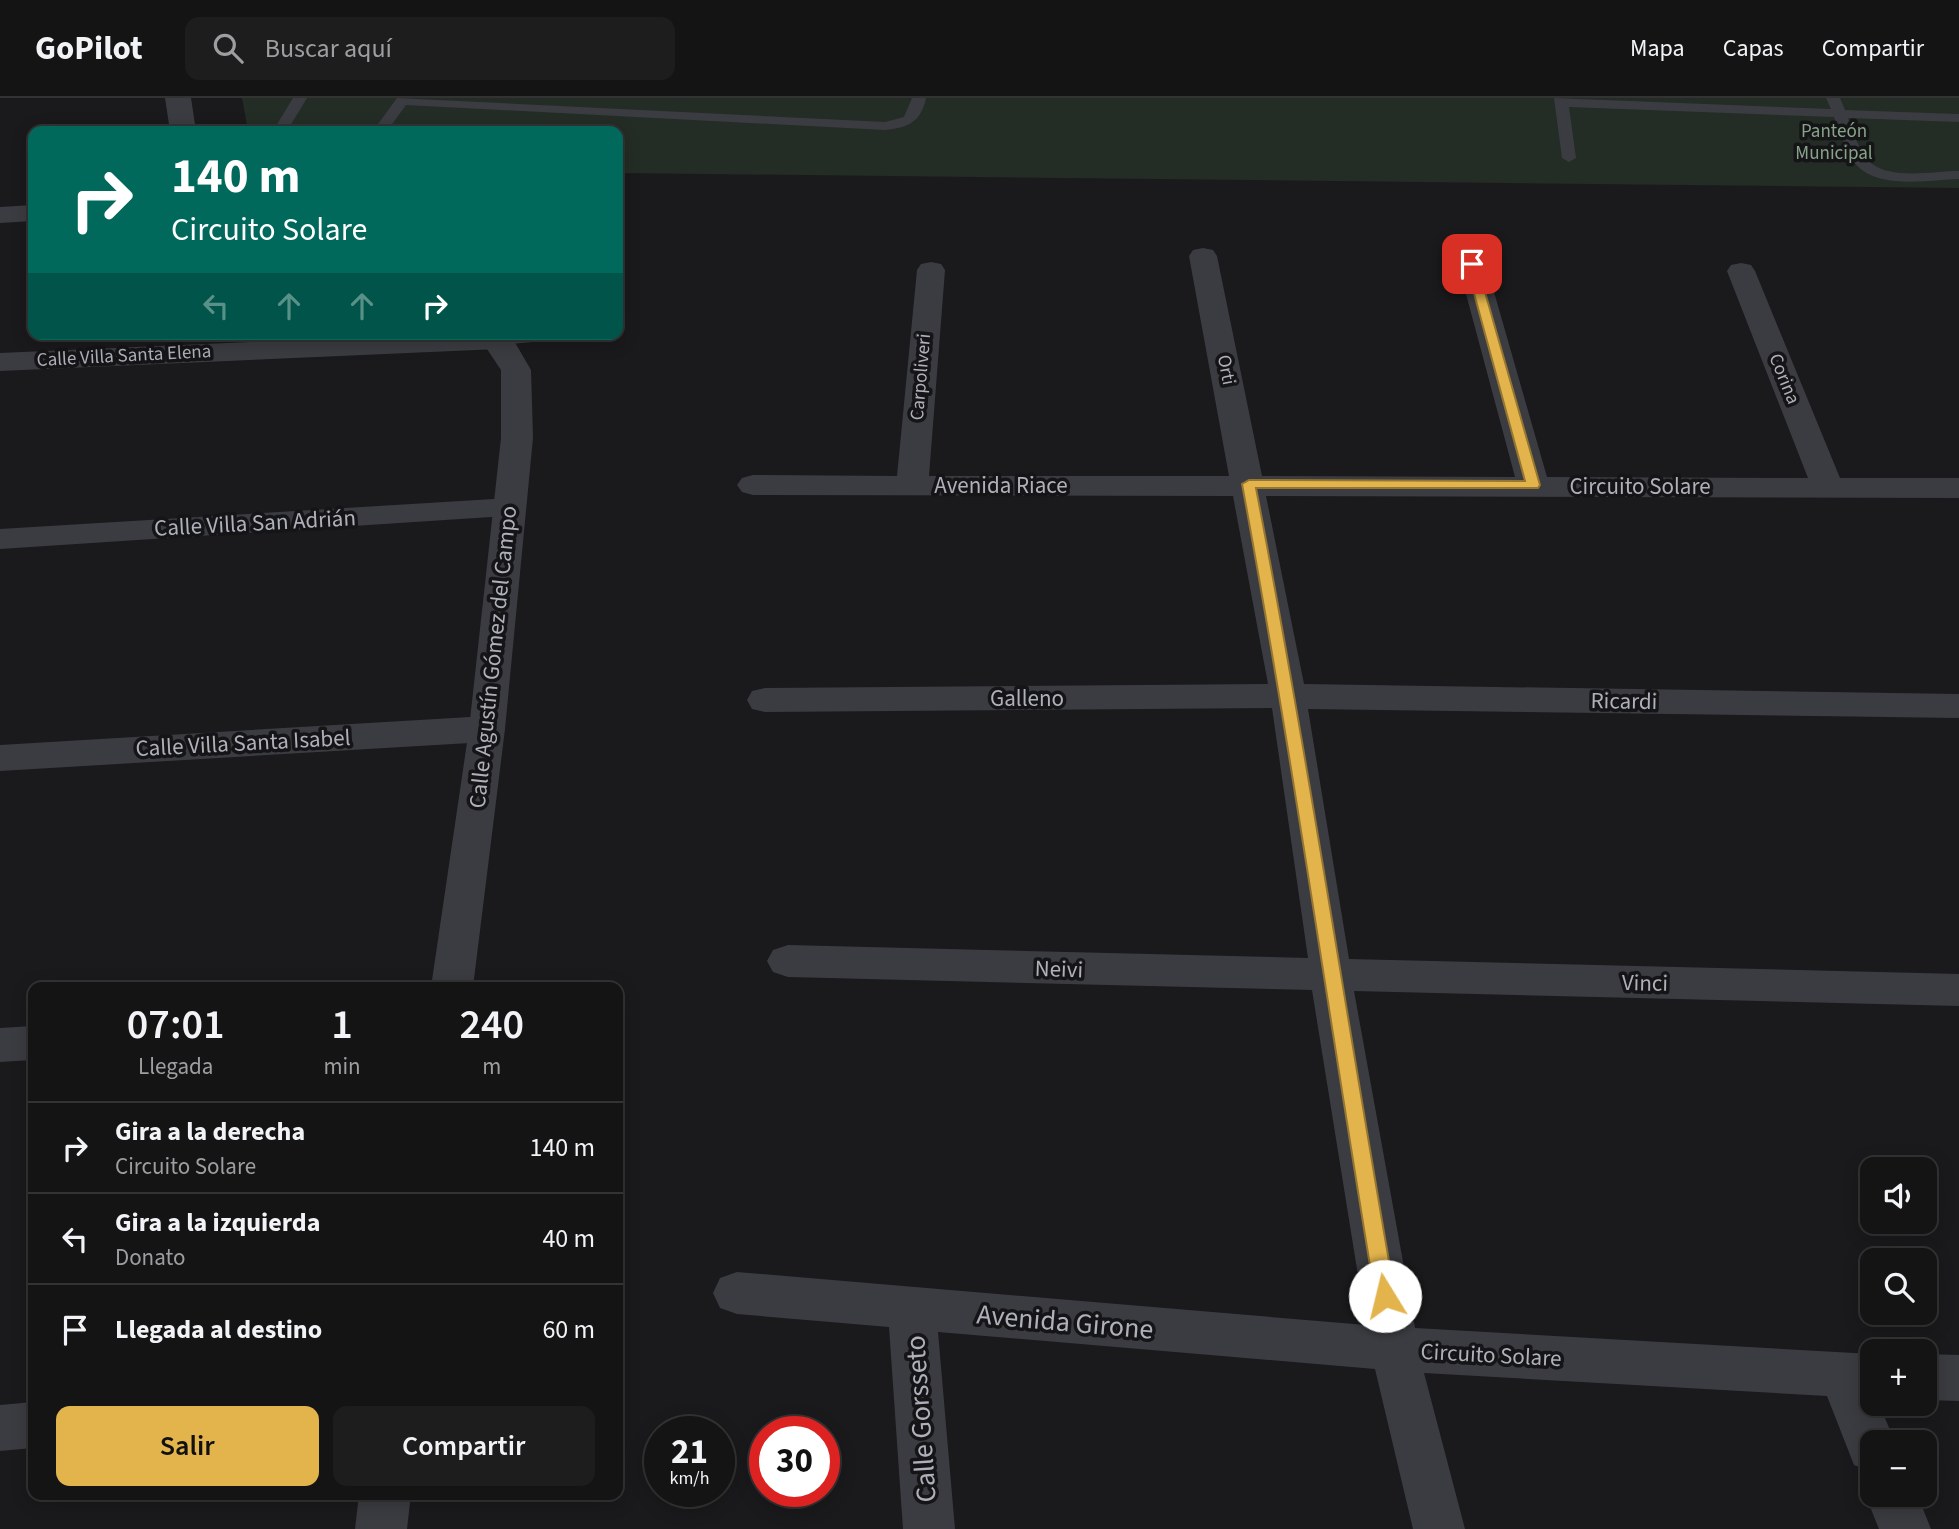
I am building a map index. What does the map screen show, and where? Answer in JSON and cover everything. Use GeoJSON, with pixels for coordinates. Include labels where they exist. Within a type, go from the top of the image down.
{"type":"FeatureCollection","features":[{"type":"Feature","properties":{"kind":"street"},"geometry":{"type":"LineString","coordinates":[[178,98],[182,126]]}},
{"type":"Feature","properties":{"kind":"street"},"geometry":{"type":"LineString","coordinates":[[0,215],[28,214]]}},
{"type":"Feature","properties":{"kind":"street","name":"Orti"},"geometry":{"type":"LineString","coordinates":[[1203,256],[1249,484]]}},
{"type":"Feature","properties":{"kind":"street"},"geometry":{"type":"LineString","coordinates":[[1472,264],[1533,485]]}},
{"type":"Feature","properties":{"kind":"street","name":"Carpoliveri"},"geometry":{"type":"LineString","coordinates":[[912,485],[931,270]]}},
{"type":"Feature","properties":{"kind":"street","name":"Corina"},"geometry":{"type":"LineString","coordinates":[[1741,271],[1828,486]]}},
{"type":"Feature","properties":{"kind":"street","name":"Calle Villa Santa Elena"},"geometry":{"type":"LineString","coordinates":[[0,362],[436,340]]}},
{"type":"Feature","properties":{"kind":"street","name":"Calle Agustín Gómez del Campo"},"geometry":{"type":"LineString","coordinates":[[453,982],[487,729],[517,438],[516,370],[498,340]]}},
{"type":"Feature","properties":{"kind":"street","name":"Avenida Riace"},"geometry":{"type":"LineString","coordinates":[[753,485],[1249,484]]}},
{"type":"Feature","properties":{"kind":"street","name":"Circuito Solare"},"geometry":{"type":"LineString","coordinates":[[1858,1376],[1394,1349],[1331,976],[1289,696],[1249,484],[1959,488]]}},
{"type":"Feature","properties":{"kind":"street","name":"Calle Villa San Adrián"},"geometry":{"type":"LineString","coordinates":[[0,539],[510,508]]}},
{"type":"Feature","properties":{"kind":"street","name":"Galleno"},"geometry":{"type":"LineString","coordinates":[[765,700],[1289,696]]}},
{"type":"Feature","properties":{"kind":"street","name":"Ricardi"},"geometry":{"type":"LineString","coordinates":[[1289,696],[1959,706]]}},
{"type":"Feature","properties":{"kind":"street","name":"Calle Villa Santa Isabel"},"geometry":{"type":"LineString","coordinates":[[0,758],[487,729]]}},
{"type":"Feature","properties":{"kind":"street","name":"Neivi"},"geometry":{"type":"LineString","coordinates":[[788,961],[1331,976]]}},
{"type":"Feature","properties":{"kind":"street","name":"Vinci"},"geometry":{"type":"LineString","coordinates":[[1331,976],[1959,990]]}},
{"type":"Feature","properties":{"kind":"street"},"geometry":{"type":"LineString","coordinates":[[0,1045],[28,1043]]}},
{"type":"Feature","properties":{"kind":"street","name":"Avenida Girone"},"geometry":{"type":"LineString","coordinates":[[737,1293],[1394,1349]]}},
{"type":"Feature","properties":{"kind":"street","name":"Calle Gorsseto"},"geometry":{"type":"LineString","coordinates":[[912,1309],[929,1529]]}},
{"type":"Feature","properties":{"kind":"street"},"geometry":{"type":"LineString","coordinates":[[1394,1349],[1438,1529]]}},
{"type":"Feature","properties":{"kind":"street"},"geometry":{"type":"LineString","coordinates":[[1858,1376],[1868,1430]]}},
{"type":"Feature","properties":{"kind":"street"},"geometry":{"type":"LineString","coordinates":[[1937,1377],[1959,1378]]}},
{"type":"Feature","properties":{"kind":"street"},"geometry":{"type":"LineString","coordinates":[[0,1428],[28,1425]]}},
{"type":"Feature","properties":{"kind":"street"},"geometry":{"type":"LineString","coordinates":[[381,1529],[385,1500]]}},
{"type":"Feature","properties":{"kind":"street"},"geometry":{"type":"LineString","coordinates":[[1896,1507],[1905,1529]]}},
{"type":"Feature","properties":{"kind":"lane"},"geometry":{"type":"LineString","coordinates":[[283,126],[300,98]]}},
{"type":"Feature","properties":{"kind":"lane"},"geometry":{"type":"LineString","coordinates":[[384,126],[402,100],[885,126],[907,124],[916,114],[919,98]]}},
{"type":"Feature","properties":{"kind":"lane"},"geometry":{"type":"LineString","coordinates":[[1833,98],[1859,158],[1867,168],[1894,174],[1959,176]]}},
{"type":"Feature","properties":{"kind":"lane"},"geometry":{"type":"LineString","coordinates":[[1569,158],[1562,100],[1959,118]]}},
{"type":"Feature","properties":{"kind":"green space","name":"Panteón Municipal"},"geometry":{"type":"Polygon","coordinates":[[[242,98],[1959,98],[1959,188],[623,173],[623,126],[247,126],[242,98]]]}},
{"type":"Feature","properties":{"kind":"route"},"geometry":{"type":"LineString","coordinates":[[1385,1296],[1331,976],[1289,696],[1249,484],[1533,485],[1472,264]]}}]}
